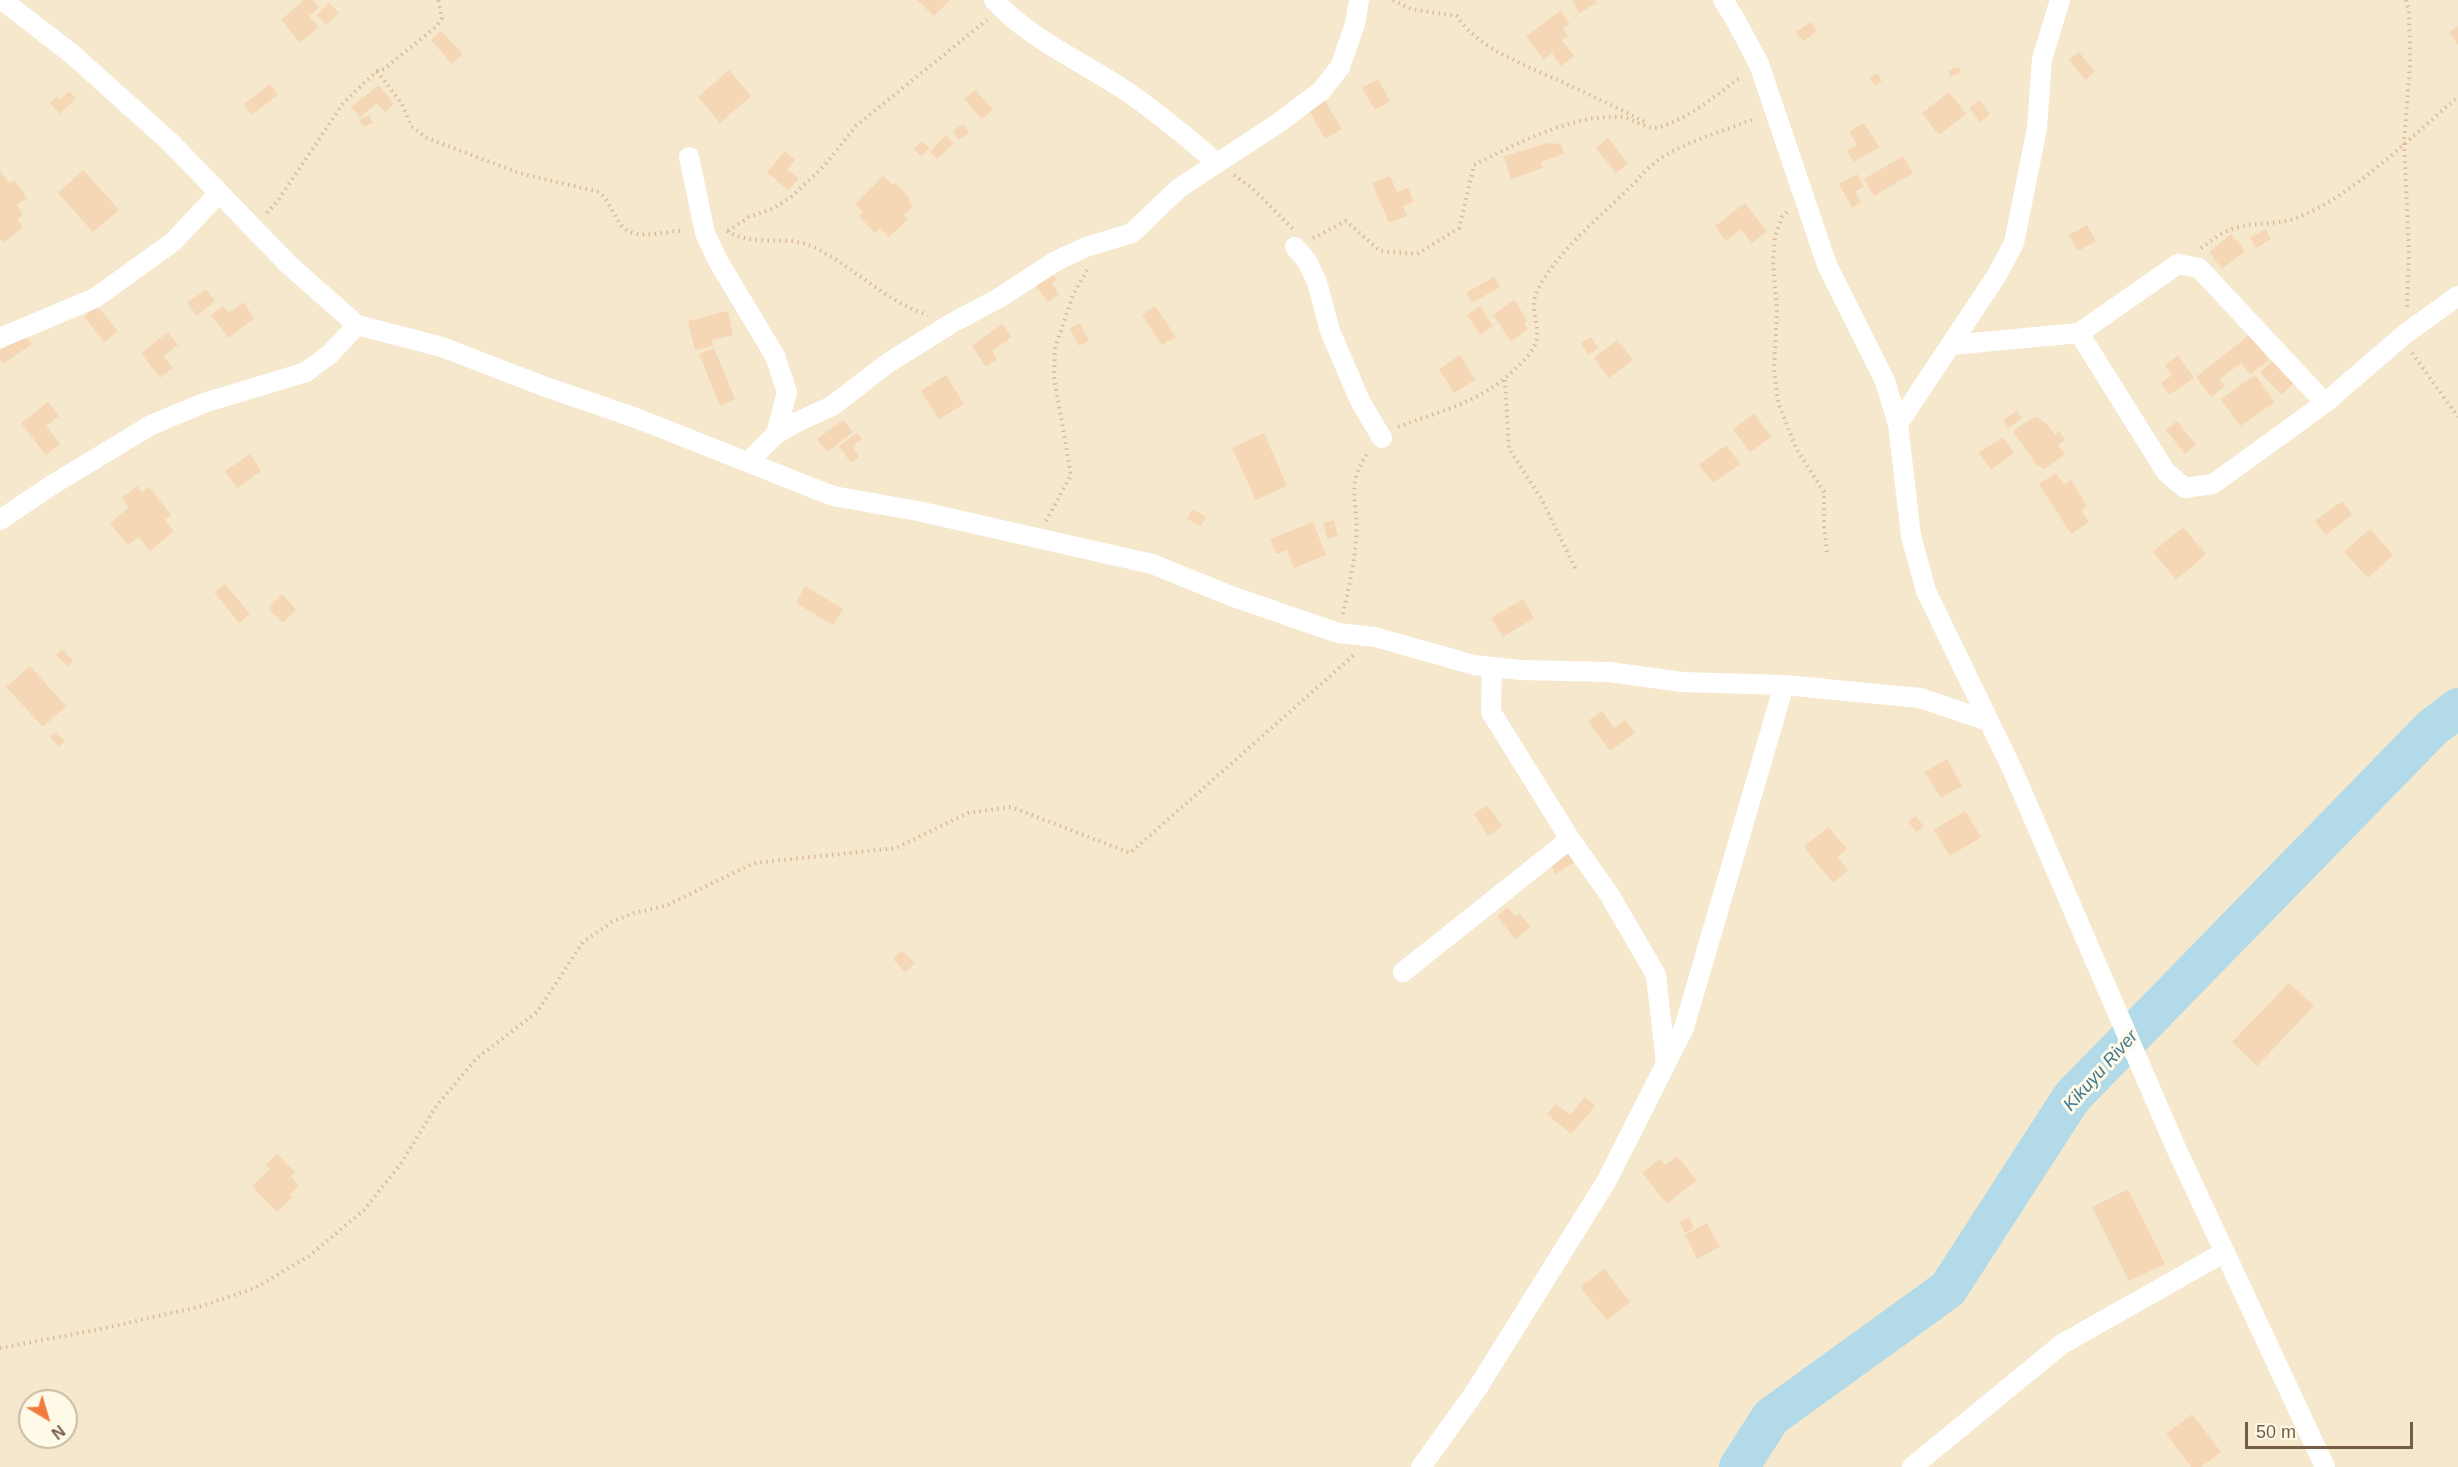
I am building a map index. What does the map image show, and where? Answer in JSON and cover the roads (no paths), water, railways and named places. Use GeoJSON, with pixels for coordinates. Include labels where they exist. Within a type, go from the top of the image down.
{"type":"FeatureCollection","features":[{"type":"Feature","properties":{"kind":"street"},"geometry":{"type":"LineString","coordinates":[[2,0],[72,54],[171,143],[288,264],[357,325],[442,347],[543,386],[636,418],[834,496],[918,511],[1152,564],[1230,596],[1338,633],[1375,637],[1474,665],[1521,670],[1609,672],[1682,682],[1784,685],[1920,698],[1988,721]]}},
{"type":"Feature","properties":{"kind":"street"},"geometry":{"type":"LineString","coordinates":[[748,462],[776,434],[832,406],[888,363],[952,323],[999,298],[1056,261],[1086,247],[1132,233],[1179,188],[1321,91],[1340,67],[1355,24],[1359,0]]}},
{"type":"Feature","properties":{"kind":"street"},"geometry":{"type":"LineString","coordinates":[[1723,0],[1759,64],[1827,265],[1884,381],[1898,424],[1911,536],[1926,591],[2013,771],[2175,1148],[2325,1467]]}},
{"type":"Feature","properties":{"kind":"street"},"geometry":{"type":"LineString","coordinates":[[1898,424],[1997,275],[2014,243],[2037,128],[2042,59],[2060,0]]}},
{"type":"Feature","properties":{"kind":"street"},"geometry":{"type":"LineString","coordinates":[[1003,5],[1038,35],[1125,90],[1218,163]]}},
{"type":"Feature","properties":{"kind":"street"},"geometry":{"type":"LineString","coordinates":[[689,157],[705,233],[718,261],[775,356],[787,392],[776,434]]}},
{"type":"Feature","properties":{"kind":"street"},"geometry":{"type":"LineString","coordinates":[[0,338],[95,298],[173,242],[219,193]]}},
{"type":"Feature","properties":{"kind":"street"},"geometry":{"type":"LineString","coordinates":[[1300,245],[1317,282],[1330,331],[1360,401],[1382,438]]}},
{"type":"Feature","properties":{"kind":"street"},"geometry":{"type":"LineString","coordinates":[[1951,345],[2079,333],[2178,264],[2199,268],[2325,403]]}},
{"type":"Feature","properties":{"kind":"street"},"geometry":{"type":"LineString","coordinates":[[2079,333],[2166,472],[2185,488],[2213,484],[2325,403],[2405,334],[2458,296]]}},
{"type":"Feature","properties":{"kind":"street"},"geometry":{"type":"LineString","coordinates":[[0,520],[52,484],[151,425],[204,403],[306,372],[330,354],[357,325]]}},
{"type":"Feature","properties":{"kind":"street"},"geometry":{"type":"LineString","coordinates":[[1492,667],[1491,712],[1570,839],[1609,894],[1656,975],[1666,1064]]}},
{"type":"Feature","properties":{"kind":"street"},"geometry":{"type":"LineString","coordinates":[[1421,1467],[1475,1392],[1600,1192],[1684,1028],[1784,685]]}},
{"type":"Feature","properties":{"kind":"street"},"geometry":{"type":"LineString","coordinates":[[1403,972],[1570,839]]}},
{"type":"Feature","properties":{"kind":"street"},"geometry":{"type":"LineString","coordinates":[[1912,1467],[2062,1344],[2225,1252]]}},
{"type":"Feature","properties":{"kind":"waterway","name":"Kikuyu River"},"geometry":{"type":"LineString","coordinates":[[1739,1467],[1771,1417],[1948,1289],[2072,1097],[2432,728],[2458,708]]}}]}
